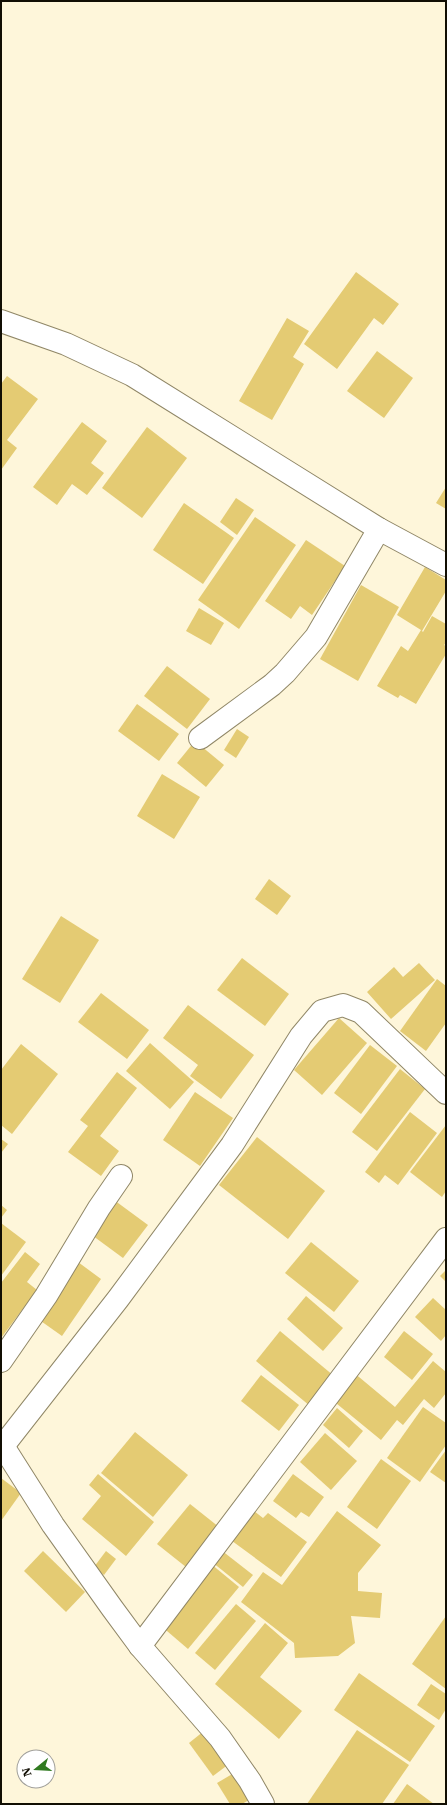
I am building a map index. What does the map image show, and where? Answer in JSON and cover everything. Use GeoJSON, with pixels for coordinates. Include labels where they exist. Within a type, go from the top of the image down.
{"type":"FeatureCollection","features":[{"type":"Feature","properties":{"kind":"street"},"geometry":{"type":"LineString","coordinates":[[1,321],[66,344],[132,375],[379,529],[446,565]]}},
{"type":"Feature","properties":{"kind":"street"},"geometry":{"type":"LineString","coordinates":[[200,738],[272,686],[316,638],[379,529]]}},
{"type":"Feature","properties":{"kind":"street"},"geometry":{"type":"LineString","coordinates":[[263,1804],[250,1781],[220,1738],[140,1646],[53,1525],[2,1445],[118,1298],[232,1145],[300,1036],[322,1010],[343,1005],[361,1012],[446,1093]]}},
{"type":"Feature","properties":{"kind":"street"},"geometry":{"type":"LineString","coordinates":[[1,1361],[46,1296],[99,1208],[121,1176]]}},
{"type":"Feature","properties":{"kind":"street"},"geometry":{"type":"LineString","coordinates":[[140,1646],[446,1239]]}},
{"type":"Feature","properties":{"kind":"building"},"geometry":{"type":"Polygon","coordinates":[[[356,272],[399,304],[383,325],[374,318],[337,369],[304,344],[356,272]]]}},
{"type":"Feature","properties":{"kind":"building"},"geometry":{"type":"Polygon","coordinates":[[[287,318],[309,331],[293,357],[304,364],[272,420],[239,401],[287,318]]]}},
{"type":"Feature","properties":{"kind":"building"},"geometry":{"type":"Polygon","coordinates":[[[377,351],[413,378],[384,418],[347,391],[377,351]]]}},
{"type":"Feature","properties":{"kind":"building"},"geometry":{"type":"Polygon","coordinates":[[[7,376],[38,399],[7,440],[17,448],[1,470],[1,384],[7,376]]]}},
{"type":"Feature","properties":{"kind":"building"},"geometry":{"type":"Polygon","coordinates":[[[82,422],[107,441],[91,463],[104,473],[87,495],[72,484],[57,505],[33,487],[82,422]]]}},
{"type":"Feature","properties":{"kind":"building"},"geometry":{"type":"Polygon","coordinates":[[[147,427],[187,458],[142,518],[102,488],[147,427]]]}},
{"type":"Feature","properties":{"kind":"building"},"geometry":{"type":"Polygon","coordinates":[[[446,487],[446,509],[436,503],[446,487]]]}},
{"type":"Feature","properties":{"kind":"building"},"geometry":{"type":"Polygon","coordinates":[[[236,498],[254,510],[237,535],[220,522],[236,498]]]}},
{"type":"Feature","properties":{"kind":"building"},"geometry":{"type":"Polygon","coordinates":[[[184,503],[234,538],[203,584],[153,550],[184,503]]]}},
{"type":"Feature","properties":{"kind":"building"},"geometry":{"type":"Polygon","coordinates":[[[255,517],[296,545],[239,629],[198,600],[255,517]]]}},
{"type":"Feature","properties":{"kind":"building"},"geometry":{"type":"Polygon","coordinates":[[[306,540],[345,566],[312,615],[300,606],[291,619],[265,601],[306,540]]]}},
{"type":"Feature","properties":{"kind":"building"},"geometry":{"type":"Polygon","coordinates":[[[425,567],[446,580],[446,591],[422,631],[423,632],[432,616],[446,624],[446,643],[444,645],[446,646],[446,654],[416,704],[400,695],[398,698],[377,686],[401,646],[408,651],[421,630],[397,615],[425,567]]]}},
{"type":"Feature","properties":{"kind":"building"},"geometry":{"type":"Polygon","coordinates":[[[361,585],[399,607],[358,681],[320,659],[361,585]]]}},
{"type":"Feature","properties":{"kind":"building"},"geometry":{"type":"Polygon","coordinates":[[[199,608],[224,623],[211,645],[186,631],[199,608]]]}},
{"type":"Feature","properties":{"kind":"building"},"geometry":{"type":"Polygon","coordinates":[[[167,666],[210,699],[187,729],[144,696],[167,666]]]}},
{"type":"Feature","properties":{"kind":"building"},"geometry":{"type":"Polygon","coordinates":[[[137,704],[179,734],[159,761],[118,731],[137,704]]]}},
{"type":"Feature","properties":{"kind":"building"},"geometry":{"type":"Polygon","coordinates":[[[237,729],[249,737],[236,758],[224,750],[237,729]]]}},
{"type":"Feature","properties":{"kind":"building"},"geometry":{"type":"Polygon","coordinates":[[[195,741],[224,765],[206,787],[177,763],[195,741]]]}},
{"type":"Feature","properties":{"kind":"building"},"geometry":{"type":"Polygon","coordinates":[[[162,774],[200,797],[174,839],[137,816],[162,774]]]}},
{"type":"Feature","properties":{"kind":"building"},"geometry":{"type":"Polygon","coordinates":[[[269,879],[291,896],[277,915],[255,899],[269,879]]]}},
{"type":"Feature","properties":{"kind":"building"},"geometry":{"type":"Polygon","coordinates":[[[61,916],[99,940],[60,1003],[22,979],[61,916]]]}},
{"type":"Feature","properties":{"kind":"building"},"geometry":{"type":"Polygon","coordinates":[[[242,958],[289,994],[265,1026],[217,990],[242,958]]]}},
{"type":"Feature","properties":{"kind":"building"},"geometry":{"type":"Polygon","coordinates":[[[419,963],[435,980],[391,1019],[367,992],[394,967],[403,977],[419,963]]]}},
{"type":"Feature","properties":{"kind":"building"},"geometry":{"type":"Polygon","coordinates":[[[437,979],[446,986],[446,1023],[426,1051],[400,1031],[437,979]]]}},
{"type":"Feature","properties":{"kind":"building"},"geometry":{"type":"Polygon","coordinates":[[[101,993],[149,1030],[127,1059],[78,1022],[101,993]]]}},
{"type":"Feature","properties":{"kind":"building"},"geometry":{"type":"Polygon","coordinates":[[[188,1005],[254,1055],[221,1099],[190,1076],[198,1065],[163,1038],[188,1005]]]}},
{"type":"Feature","properties":{"kind":"building"},"geometry":{"type":"Polygon","coordinates":[[[339,1018],[367,1043],[322,1095],[294,1070],[339,1018]]]}},
{"type":"Feature","properties":{"kind":"building"},"geometry":{"type":"Polygon","coordinates":[[[150,1043],[194,1082],[170,1109],[126,1071],[150,1043]]]}},
{"type":"Feature","properties":{"kind":"building"},"geometry":{"type":"Polygon","coordinates":[[[21,1044],[58,1074],[12,1134],[1,1125],[1,1070],[21,1044]]]}},
{"type":"Feature","properties":{"kind":"building"},"geometry":{"type":"Polygon","coordinates":[[[370,1045],[397,1066],[361,1114],[334,1093],[370,1045]]]}},
{"type":"Feature","properties":{"kind":"building"},"geometry":{"type":"Polygon","coordinates":[[[400,1069],[425,1089],[377,1151],[352,1132],[400,1069]]]}},
{"type":"Feature","properties":{"kind":"building"},"geometry":{"type":"Polygon","coordinates":[[[117,1072],[137,1088],[100,1136],[119,1151],[101,1176],[68,1152],[88,1126],[80,1120],[117,1072]]]}},
{"type":"Feature","properties":{"kind":"building"},"geometry":{"type":"Polygon","coordinates":[[[195,1092],[233,1118],[200,1166],[163,1140],[195,1092]]]}},
{"type":"Feature","properties":{"kind":"building"},"geometry":{"type":"Polygon","coordinates":[[[410,1112],[437,1133],[398,1185],[385,1175],[379,1183],[365,1172],[410,1112]]]}},
{"type":"Feature","properties":{"kind":"building"},"geometry":{"type":"Polygon","coordinates":[[[446,1125],[446,1191],[442,1197],[410,1172],[446,1125]]]}},
{"type":"Feature","properties":{"kind":"building"},"geometry":{"type":"Polygon","coordinates":[[[257,1137],[325,1191],[288,1239],[219,1185],[257,1137]]]}},
{"type":"Feature","properties":{"kind":"building"},"geometry":{"type":"Polygon","coordinates":[[[1,1139],[8,1144],[1,1153],[1,1139]]]}},
{"type":"Feature","properties":{"kind":"building"},"geometry":{"type":"Polygon","coordinates":[[[114,1200],[148,1225],[123,1258],[89,1233],[114,1200]]]}},
{"type":"Feature","properties":{"kind":"building"},"geometry":{"type":"Polygon","coordinates":[[[1,1205],[7,1210],[1,1218],[1,1205]]]}},
{"type":"Feature","properties":{"kind":"building"},"geometry":{"type":"Polygon","coordinates":[[[1,1223],[26,1242],[1,1276],[1,1223]]]}},
{"type":"Feature","properties":{"kind":"building"},"geometry":{"type":"Polygon","coordinates":[[[311,1242],[359,1281],[334,1312],[285,1273],[311,1242]]]}},
{"type":"Feature","properties":{"kind":"building"},"geometry":{"type":"Polygon","coordinates":[[[25,1252],[40,1264],[27,1282],[37,1290],[1,1338],[1,1283],[25,1252]]]}},
{"type":"Feature","properties":{"kind":"building"},"geometry":{"type":"Polygon","coordinates":[[[78,1262],[101,1279],[62,1336],[38,1319],[78,1262]]]}},
{"type":"Feature","properties":{"kind":"building"},"geometry":{"type":"Polygon","coordinates":[[[446,1270],[446,1282],[440,1276],[446,1270]]]}},
{"type":"Feature","properties":{"kind":"building"},"geometry":{"type":"Polygon","coordinates":[[[306,1296],[343,1328],[323,1351],[287,1319],[306,1296]]]}},
{"type":"Feature","properties":{"kind":"building"},"geometry":{"type":"Polygon","coordinates":[[[433,1298],[446,1310],[446,1335],[441,1341],[415,1317],[433,1298]]]}},
{"type":"Feature","properties":{"kind":"building"},"geometry":{"type":"Polygon","coordinates":[[[280,1331],[334,1376],[310,1406],[256,1361],[280,1331]]]}},
{"type":"Feature","properties":{"kind":"building"},"geometry":{"type":"Polygon","coordinates":[[[404,1331],[433,1354],[412,1380],[384,1357],[404,1331]]]}},
{"type":"Feature","properties":{"kind":"building"},"geometry":{"type":"Polygon","coordinates":[[[433,1361],[446,1372],[446,1393],[434,1408],[424,1399],[403,1425],[397,1420],[381,1440],[331,1399],[353,1372],[395,1407],[433,1361]]]}},
{"type":"Feature","properties":{"kind":"building"},"geometry":{"type":"Polygon","coordinates":[[[261,1375],[299,1405],[279,1431],[241,1401],[261,1375]]]}},
{"type":"Feature","properties":{"kind":"building"},"geometry":{"type":"Polygon","coordinates":[[[423,1407],[446,1423],[446,1445],[420,1482],[387,1458],[423,1407]]]}},
{"type":"Feature","properties":{"kind":"building"},"geometry":{"type":"Polygon","coordinates":[[[337,1408],[363,1431],[349,1448],[323,1425],[337,1408]]]}},
{"type":"Feature","properties":{"kind":"building"},"geometry":{"type":"Polygon","coordinates":[[[135,1432],[188,1475],[153,1517],[101,1473],[135,1432]]]}},
{"type":"Feature","properties":{"kind":"building"},"geometry":{"type":"Polygon","coordinates":[[[325,1433],[357,1461],[331,1490],[300,1462],[325,1433]]]}},
{"type":"Feature","properties":{"kind":"building"},"geometry":{"type":"Polygon","coordinates":[[[446,1450],[446,1483],[430,1472],[446,1450]]]}},
{"type":"Feature","properties":{"kind":"building"},"geometry":{"type":"Polygon","coordinates":[[[381,1459],[411,1481],[377,1529],[347,1507],[381,1459]]]}},
{"type":"Feature","properties":{"kind":"building"},"geometry":{"type":"Polygon","coordinates":[[[98,1474],[154,1522],[126,1556],[82,1519],[101,1496],[89,1485],[98,1474]]]}},
{"type":"Feature","properties":{"kind":"building"},"geometry":{"type":"Polygon","coordinates":[[[293,1474],[324,1497],[309,1517],[301,1512],[296,1518],[273,1501],[293,1474]]]}},
{"type":"Feature","properties":{"kind":"building"},"geometry":{"type":"Polygon","coordinates":[[[1,1478],[21,1493],[1,1521],[1,1478]]]}},
{"type":"Feature","properties":{"kind":"building"},"geometry":{"type":"Polygon","coordinates":[[[190,1504],[219,1527],[186,1567],[157,1544],[190,1504]]]}},
{"type":"Feature","properties":{"kind":"building"},"geometry":{"type":"Polygon","coordinates":[[[250,1508],[263,1518],[268,1513],[307,1542],[281,1577],[228,1538],[250,1508]]]}},
{"type":"Feature","properties":{"kind":"building"},"geometry":{"type":"Polygon","coordinates":[[[337,1511],[381,1545],[358,1573],[358,1591],[382,1593],[380,1618],[351,1616],[355,1643],[338,1656],[295,1658],[294,1643],[241,1602],[263,1572],[282,1585],[337,1511]]]}},
{"type":"Feature","properties":{"kind":"building"},"geometry":{"type":"Polygon","coordinates":[[[221,1550],[253,1575],[243,1587],[212,1562],[221,1550]]]}},
{"type":"Feature","properties":{"kind":"building"},"geometry":{"type":"Polygon","coordinates":[[[43,1551],[85,1592],[66,1612],[24,1571],[43,1551]]]}},
{"type":"Feature","properties":{"kind":"building"},"geometry":{"type":"Polygon","coordinates":[[[106,1551],[116,1559],[104,1575],[94,1567],[106,1551]]]}},
{"type":"Feature","properties":{"kind":"building"},"geometry":{"type":"Polygon","coordinates":[[[211,1564],[239,1587],[188,1649],[160,1625],[211,1564]]]}},
{"type":"Feature","properties":{"kind":"building"},"geometry":{"type":"Polygon","coordinates":[[[236,1604],[256,1621],[215,1670],[195,1653],[236,1604]]]}},
{"type":"Feature","properties":{"kind":"building"},"geometry":{"type":"Polygon","coordinates":[[[446,1616],[446,1689],[412,1664],[446,1616]]]}},
{"type":"Feature","properties":{"kind":"building"},"geometry":{"type":"Polygon","coordinates":[[[265,1623],[288,1643],[260,1677],[302,1711],[279,1739],[215,1684],[265,1623]]]}},
{"type":"Feature","properties":{"kind":"building"},"geometry":{"type":"Polygon","coordinates":[[[359,1673],[435,1726],[410,1762],[334,1710],[359,1673]]]}},
{"type":"Feature","properties":{"kind":"building"},"geometry":{"type":"Polygon","coordinates":[[[431,1684],[446,1694],[446,1709],[439,1720],[417,1705],[431,1684]]]}},
{"type":"Feature","properties":{"kind":"building"},"geometry":{"type":"Polygon","coordinates":[[[357,1730],[409,1765],[382,1804],[307,1804],[357,1730]]]}},
{"type":"Feature","properties":{"kind":"building"},"geometry":{"type":"Polygon","coordinates":[[[204,1731],[229,1764],[213,1776],[189,1743],[204,1731]]]}},
{"type":"Feature","properties":{"kind":"building"},"geometry":{"type":"Polygon","coordinates":[[[234,1773],[249,1800],[242,1804],[230,1804],[217,1783],[234,1773]]]}},
{"type":"Feature","properties":{"kind":"building"},"geometry":{"type":"Polygon","coordinates":[[[407,1784],[434,1804],[393,1804],[407,1784]]]}}]}
